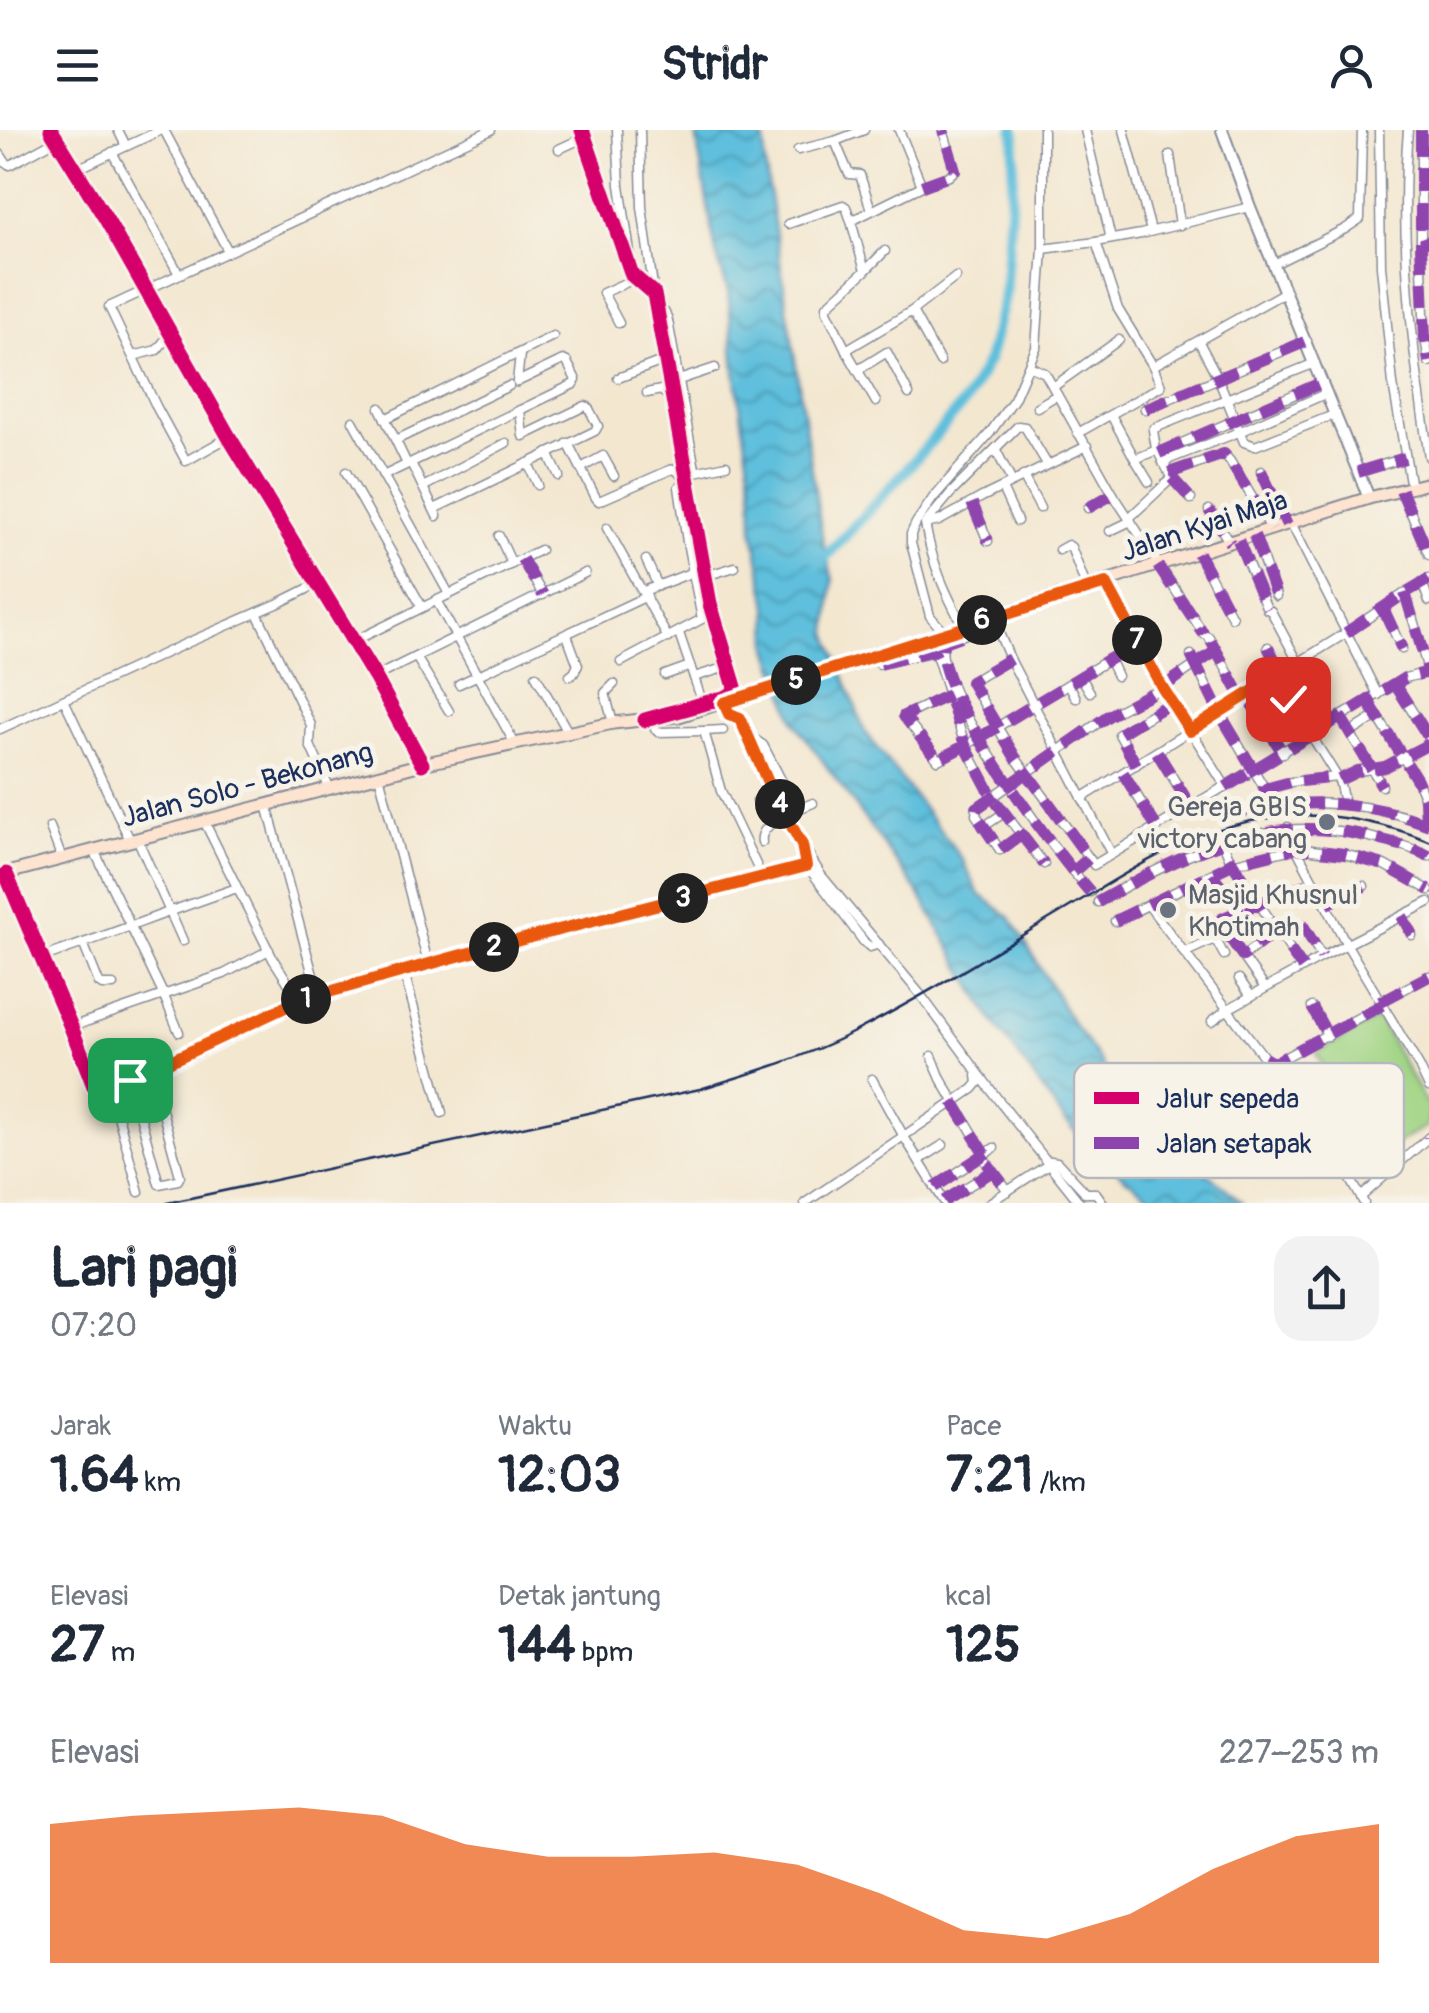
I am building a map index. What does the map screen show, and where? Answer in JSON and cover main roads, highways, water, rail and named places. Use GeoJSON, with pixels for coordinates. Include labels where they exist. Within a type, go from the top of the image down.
{"type":"FeatureCollection","features":[{"type":"Feature","properties":{"kind":"main road","name":"Jalan Kyai Maja"},"geometry":{"type":"LineString","coordinates":[[742,698],[1429,482]]}},
{"type":"Feature","properties":{"kind":"main road","name":"Jalan Solo - Bekonang"},"geometry":{"type":"LineString","coordinates":[[3,875],[422,764],[613,722],[679,716],[742,698]]}},
{"type":"Feature","properties":{"kind":"water"},"geometry":{"type":"Polygon","coordinates":[[[697,130],[764,130],[765,163],[823,542],[833,580],[828,633],[865,732],[962,859],[979,894],[1011,918],[1070,1019],[1101,1063],[1074,1063],[1074,1130],[989,1015],[918,892],[795,723],[769,648],[768,606],[753,528],[752,485],[728,291],[716,254],[697,130]]]}},
{"type":"Feature","properties":{"kind":"water"},"geometry":{"type":"Polygon","coordinates":[[[1125,1178],[1213,1178],[1242,1203],[1160,1203],[1125,1178]]]}},
{"type":"Feature","properties":{"kind":"waterway"},"geometry":{"type":"LineString","coordinates":[[817,566],[967,399],[988,360],[1005,292],[1014,130]]}},
{"type":"Feature","properties":{"kind":"railway"},"geometry":{"type":"LineString","coordinates":[[167,1203],[700,1089],[779,1064],[883,1017],[1157,856],[1241,823],[1322,816],[1376,824],[1429,841]]}},
{"type":"Feature","properties":{"kind":"place","name":"Gereja GBIS victory cabang"},"geometry":{"type":"Point","coordinates":[1327,822]}},
{"type":"Feature","properties":{"kind":"place","name":"Masjid Khusnul Khotimah"},"geometry":{"type":"Point","coordinates":[1168,910]}}]}
